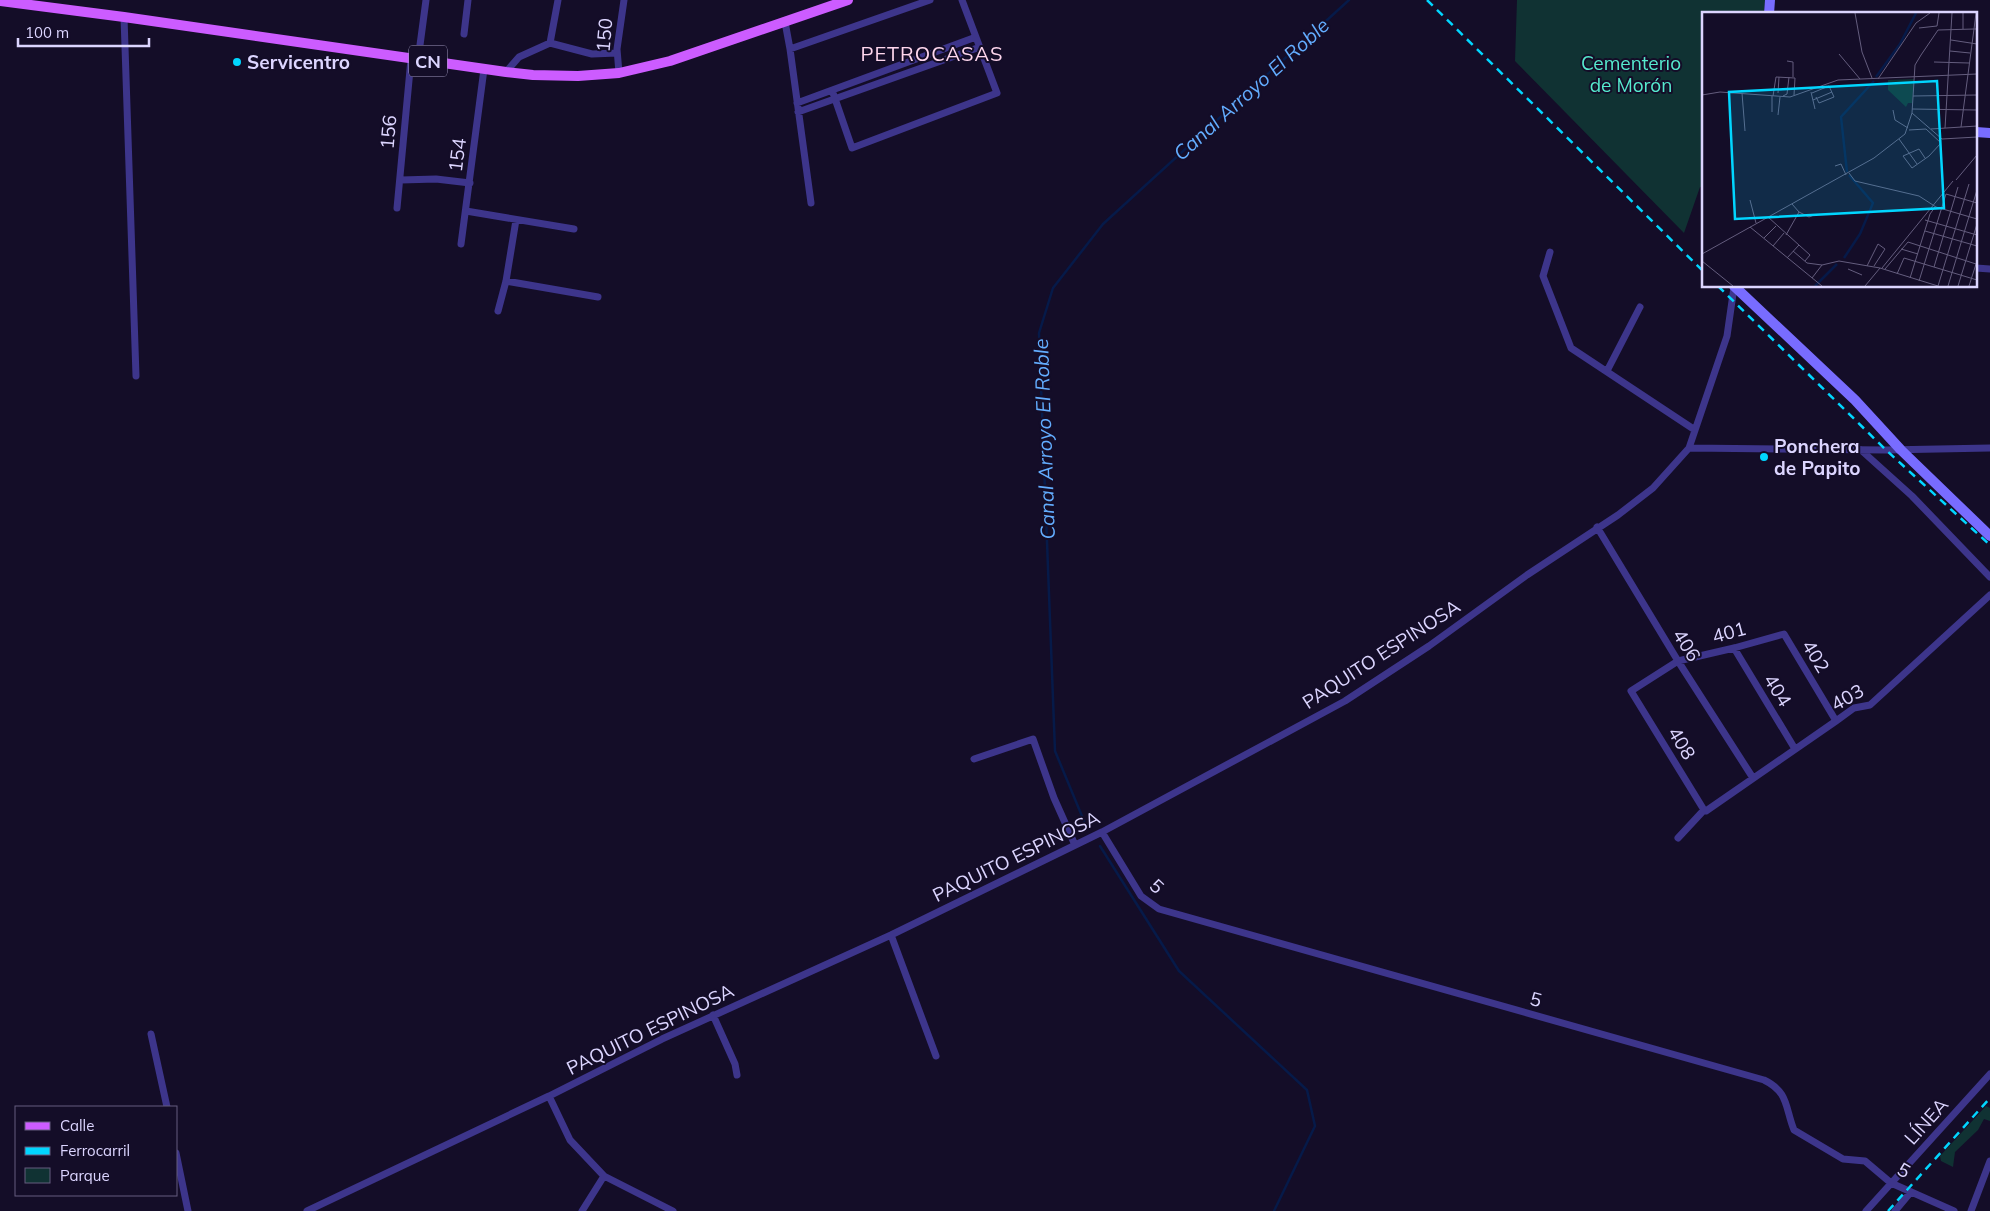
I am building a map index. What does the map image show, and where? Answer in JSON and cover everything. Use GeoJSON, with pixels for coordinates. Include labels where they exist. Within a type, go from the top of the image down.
{"type":"FeatureCollection","features":[{"type":"Feature","properties":{"kind":"main road","name":"CN"},"geometry":{"type":"LineString","coordinates":[[0,1],[506,72],[578,76],[619,73],[670,61],[848,0]]}},
{"type":"Feature","properties":{"kind":"main road"},"geometry":{"type":"LineString","coordinates":[[1735,288],[1855,400],[1901,450],[1990,536]]}},
{"type":"Feature","properties":{"kind":"street","name":"156"},"geometry":{"type":"LineString","coordinates":[[397,208],[414,59],[426,0]]}},
{"type":"Feature","properties":{"kind":"street"},"geometry":{"type":"LineString","coordinates":[[464,34],[468,0]]}},
{"type":"Feature","properties":{"kind":"street"},"geometry":{"type":"LineString","coordinates":[[550,42],[558,0]]}},
{"type":"Feature","properties":{"kind":"street","name":"150"},"geometry":{"type":"LineString","coordinates":[[619,73],[617,53],[624,0]]}},
{"type":"Feature","properties":{"kind":"street"},"geometry":{"type":"LineString","coordinates":[[790,49],[930,0]]}},
{"type":"Feature","properties":{"kind":"street"},"geometry":{"type":"LineString","coordinates":[[832,90],[852,148],[997,93],[962,0]]}},
{"type":"Feature","properties":{"kind":"street"},"geometry":{"type":"LineString","coordinates":[[124,17],[136,376]]}},
{"type":"Feature","properties":{"kind":"street"},"geometry":{"type":"LineString","coordinates":[[785,22],[811,203]]}},
{"type":"Feature","properties":{"kind":"street"},"geometry":{"type":"LineString","coordinates":[[797,103],[976,37]]}},
{"type":"Feature","properties":{"kind":"street"},"geometry":{"type":"LineString","coordinates":[[506,72],[519,57],[550,42],[592,54],[617,53]]}},
{"type":"Feature","properties":{"kind":"street"},"geometry":{"type":"LineString","coordinates":[[798,112],[980,47]]}},
{"type":"Feature","properties":{"kind":"street","name":"154"},"geometry":{"type":"LineString","coordinates":[[461,244],[484,69]]}},
{"type":"Feature","properties":{"kind":"street"},"geometry":{"type":"LineString","coordinates":[[401,180],[436,180],[470,183]]}},
{"type":"Feature","properties":{"kind":"street"},"geometry":{"type":"LineString","coordinates":[[466,211],[574,229]]}},
{"type":"Feature","properties":{"kind":"street"},"geometry":{"type":"LineString","coordinates":[[498,311],[506,281],[516,220]]}},
{"type":"Feature","properties":{"kind":"street"},"geometry":{"type":"LineString","coordinates":[[1550,252],[1543,276],[1571,348],[1695,430]]}},
{"type":"Feature","properties":{"kind":"street"},"geometry":{"type":"LineString","coordinates":[[506,281],[598,297]]}},
{"type":"Feature","properties":{"kind":"street"},"geometry":{"type":"LineString","coordinates":[[1734,288],[1727,336],[1689,448],[1861,450],[1990,448]]}},
{"type":"Feature","properties":{"kind":"street"},"geometry":{"type":"LineString","coordinates":[[1606,371],[1640,307]]}},
{"type":"Feature","properties":{"kind":"street","name":"PAQUITO ESPINOSA"},"geometry":{"type":"LineString","coordinates":[[307,1211],[317,1209],[713,1015],[891,935],[1076,845],[1345,701],[1429,646],[1597,527],[1618,515],[1653,488],[1689,448]]}},
{"type":"Feature","properties":{"kind":"street"},"geometry":{"type":"LineString","coordinates":[[1861,450],[1912,496],[1990,576]]}},
{"type":"Feature","properties":{"kind":"street","name":"406"},"geometry":{"type":"LineString","coordinates":[[1597,527],[1678,661],[1753,778]]}},
{"type":"Feature","properties":{"kind":"street","name":"403"},"geometry":{"type":"LineString","coordinates":[[1678,838],[1705,810],[1854,708],[1870,705],[1990,595]]}},
{"type":"Feature","properties":{"kind":"street","name":"401"},"geometry":{"type":"LineString","coordinates":[[1631,690],[1678,661],[1784,634]]}},
{"type":"Feature","properties":{"kind":"street","name":"402"},"geometry":{"type":"LineString","coordinates":[[1784,634],[1836,721]]}},
{"type":"Feature","properties":{"kind":"street","name":"404"},"geometry":{"type":"LineString","coordinates":[[1734,648],[1796,749]]}},
{"type":"Feature","properties":{"kind":"street","name":"408"},"geometry":{"type":"LineString","coordinates":[[1631,690],[1705,810]]}},
{"type":"Feature","properties":{"kind":"street"},"geometry":{"type":"LineString","coordinates":[[974,759],[1034,739],[1054,798],[1076,845]]}},
{"type":"Feature","properties":{"kind":"street","name":"5"},"geometry":{"type":"LineString","coordinates":[[1102,832],[1141,896],[1159,909],[1764,1080],[1778,1089],[1784,1097],[1794,1130],[1844,1159],[1865,1161],[1891,1184],[1954,1211]]}},
{"type":"Feature","properties":{"kind":"street"},"geometry":{"type":"LineString","coordinates":[[891,935],[936,1056]]}},
{"type":"Feature","properties":{"kind":"street"},"geometry":{"type":"LineString","coordinates":[[713,1015],[735,1064],[737,1075]]}},
{"type":"Feature","properties":{"kind":"street"},"geometry":{"type":"LineString","coordinates":[[151,1034],[167,1106]]}},
{"type":"Feature","properties":{"kind":"street","name":"LÍNEA"},"geometry":{"type":"LineString","coordinates":[[1866,1211],[1990,1074]]}},
{"type":"Feature","properties":{"kind":"street"},"geometry":{"type":"LineString","coordinates":[[549,1096],[570,1140],[604,1176],[673,1211]]}},
{"type":"Feature","properties":{"kind":"street"},"geometry":{"type":"LineString","coordinates":[[1971,1211],[1990,1161]]}},
{"type":"Feature","properties":{"kind":"street"},"geometry":{"type":"LineString","coordinates":[[178,1163],[188,1211]]}},
{"type":"Feature","properties":{"kind":"street"},"geometry":{"type":"LineString","coordinates":[[582,1211],[604,1176]]}},
{"type":"Feature","properties":{"kind":"street"},"geometry":{"type":"LineString","coordinates":[[1895,1211],[1910,1193]]}},
{"type":"Feature","properties":{"kind":"green space","name":"Cementerio de Morón"},"geometry":{"type":"Polygon","coordinates":[[[1517,0],[1765,0],[1764,12],[1702,12],[1702,188],[1700,187],[1684,233],[1515,61],[1517,0]]]}},
{"type":"Feature","properties":{"kind":"green space"},"geometry":{"type":"Polygon","coordinates":[[[1986,1106],[1990,1108],[1990,1121],[1984,1119],[1978,1130],[1955,1152],[1953,1167],[1941,1161],[1940,1156],[1986,1106]]]}},
{"type":"Feature","properties":{"kind":"waterway","name":"Canal Arroyo El Roble"},"geometry":{"type":"LineString","coordinates":[[1084,821],[1055,751],[1039,333],[1053,288],[1103,224],[1349,0]]}},
{"type":"Feature","properties":{"kind":"waterway","name":"Canal Arroyo El Roble"},"geometry":{"type":"LineString","coordinates":[[1100,846],[1179,971],[1307,1090],[1315,1126],[1274,1211]]}},
{"type":"Feature","properties":{"kind":"railway"},"geometry":{"type":"LineString","coordinates":[[1427,0],[1702,270]]}},
{"type":"Feature","properties":{"kind":"railway"},"geometry":{"type":"LineString","coordinates":[[1720,288],[1886,450],[1990,545]]}},
{"type":"Feature","properties":{"kind":"railway"},"geometry":{"type":"LineString","coordinates":[[1888,1211],[1990,1098]]}},
{"type":"Feature","properties":{"kind":"place","name":"Servicentro"},"geometry":{"type":"Point","coordinates":[237,62]}},
{"type":"Feature","properties":{"kind":"place","name":"Ponchera de Papito"},"geometry":{"type":"Point","coordinates":[1764,457]}},
{"type":"Feature","properties":{"kind":"district","name":"PETROCASAS"},"geometry":{"type":"Point","coordinates":[932,53]}}]}
